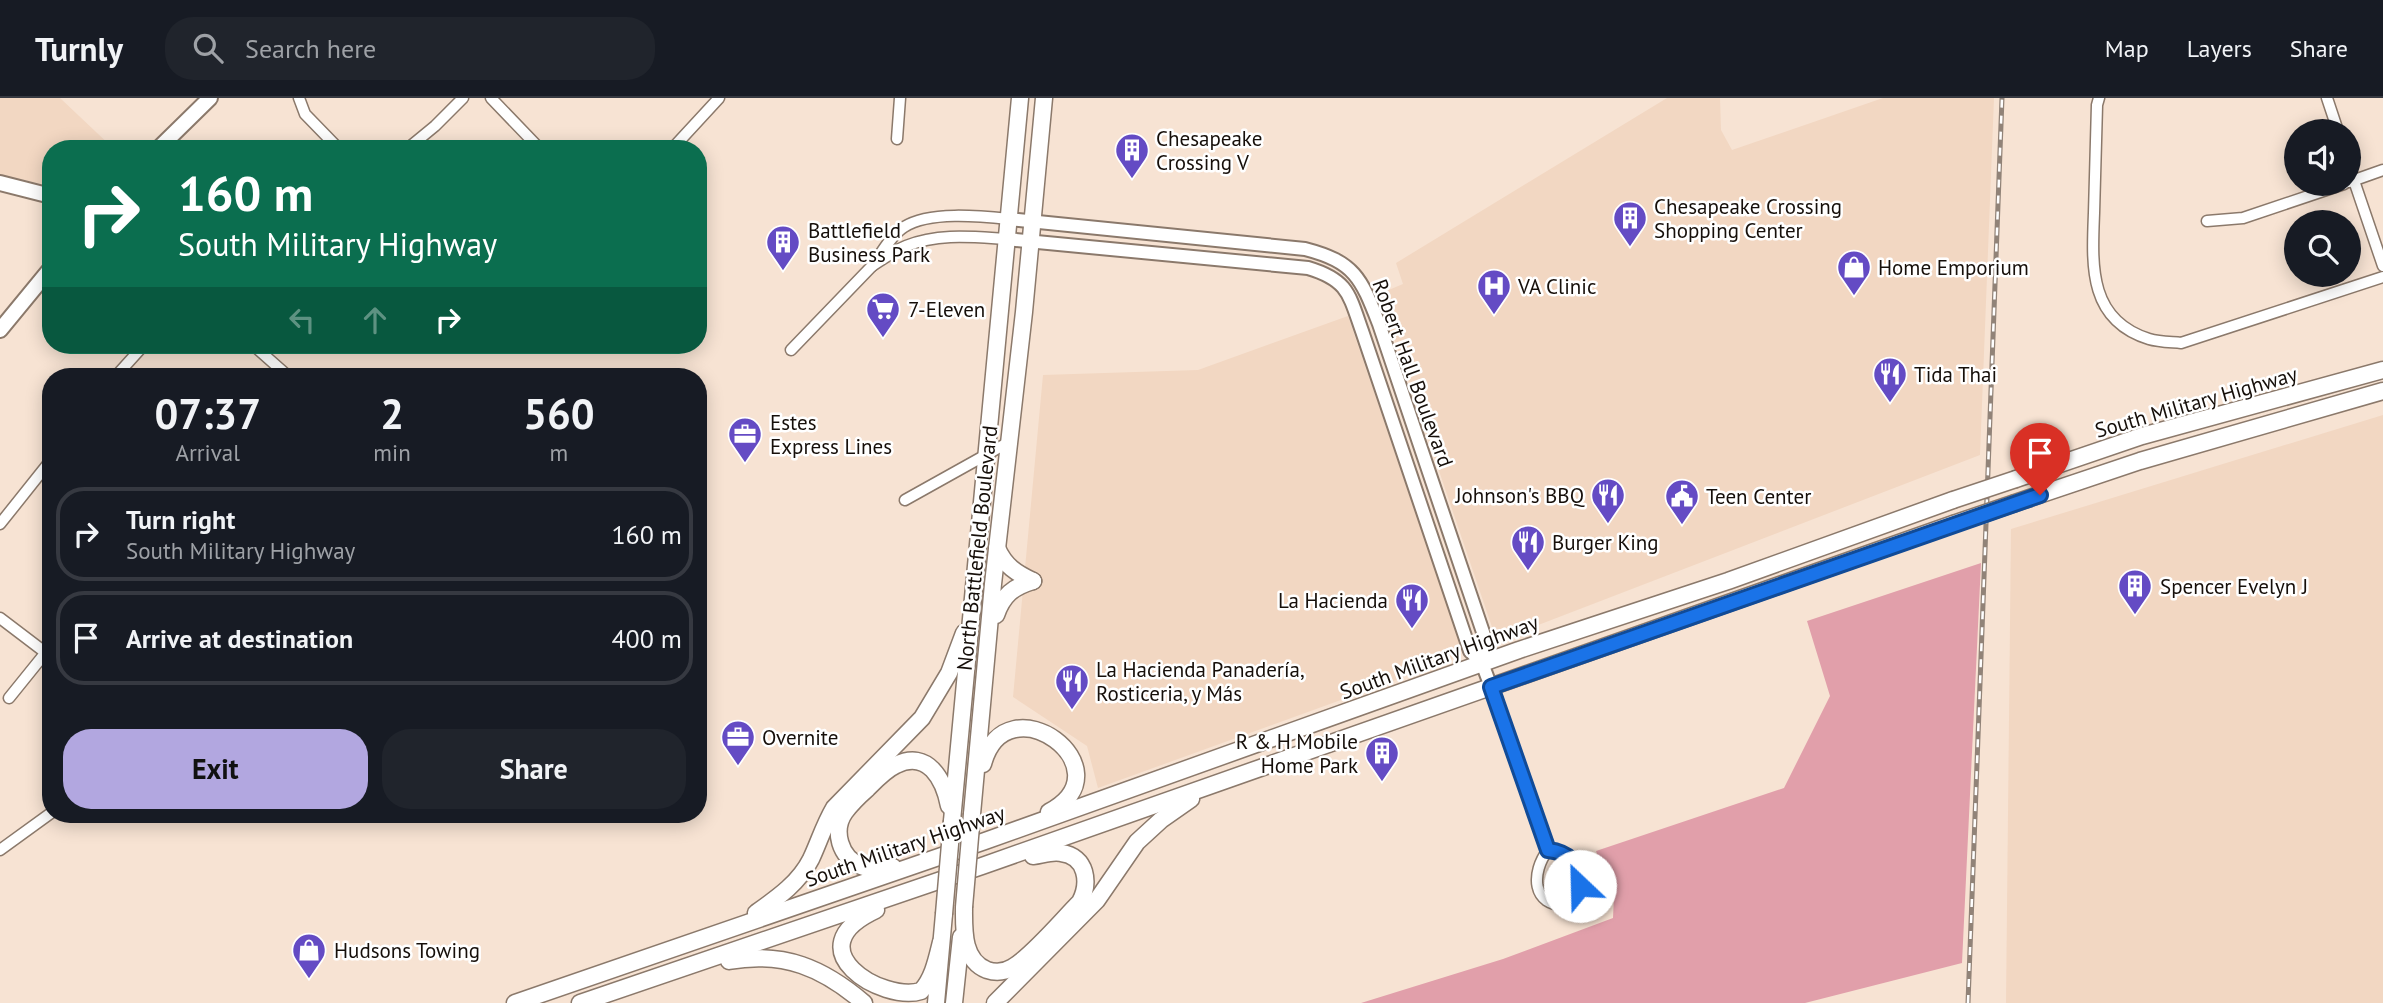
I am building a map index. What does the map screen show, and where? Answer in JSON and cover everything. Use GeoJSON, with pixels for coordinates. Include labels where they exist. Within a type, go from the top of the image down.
{"type":"FeatureCollection","features":[{"type":"Feature","properties":{"kind":"main road"},"geometry":{"type":"LineString","coordinates":[[167,140],[210,98]]}},
{"type":"Feature","properties":{"kind":"main road","name":"North Battlefield Boulevard"},"geometry":{"type":"LineString","coordinates":[[936,1003],[1020,98]]}},
{"type":"Feature","properties":{"kind":"main road","name":"North Battlefield Boulevard"},"geometry":{"type":"LineString","coordinates":[[954,1003],[997,547],[1044,98]]}},
{"type":"Feature","properties":{"kind":"main road"},"geometry":{"type":"LineString","coordinates":[[0,183],[42,194]]}},
{"type":"Feature","properties":{"kind":"main road"},"geometry":{"type":"LineString","coordinates":[[0,331],[42,279]]}},
{"type":"Feature","properties":{"kind":"main road","name":"South Military Highway"},"geometry":{"type":"LineString","coordinates":[[515,1003],[985,841],[1482,663],[1728,581],[1953,500],[2142,436],[2383,370]]}},
{"type":"Feature","properties":{"kind":"main road","name":"South Military Highway"},"geometry":{"type":"LineString","coordinates":[[580,1003],[931,884],[1953,524],[2140,461],[2383,391]]}},
{"type":"Feature","properties":{"kind":"main road"},"geometry":{"type":"LineString","coordinates":[[989,637],[1004,597],[1014,587],[1032,581],[1006,565],[997,547]]}},
{"type":"Feature","properties":{"kind":"main road"},"geometry":{"type":"LineString","coordinates":[[741,924],[786,891],[800,876],[834,808],[922,718],[949,673],[974,597]]}},
{"type":"Feature","properties":{"kind":"main road"},"geometry":{"type":"LineString","coordinates":[[972,814],[986,753],[999,734],[1021,727],[1033,730],[1057,741],[1074,761],[1076,786],[1065,802],[1026,824],[985,841]]}},
{"type":"Feature","properties":{"kind":"main road"},"geometry":{"type":"LineString","coordinates":[[933,859],[894,867],[862,866],[851,860],[843,850],[839,825],[844,813],[895,765],[916,762],[927,765],[943,781],[952,821]]}},
{"type":"Feature","properties":{"kind":"main road"},"geometry":{"type":"LineString","coordinates":[[996,1003],[1097,900],[1137,842],[1161,820],[1216,784]]}},
{"type":"Feature","properties":{"kind":"main road"},"geometry":{"type":"LineString","coordinates":[[964,907],[964,935],[968,951],[982,968],[1001,972],[1018,964],[1080,902],[1085,892],[1085,871],[1070,855],[1059,852],[982,866]]}},
{"type":"Feature","properties":{"kind":"main road"},"geometry":{"type":"LineString","coordinates":[[931,884],[863,916],[845,933],[840,954],[847,975],[862,987],[890,1002],[901,1002],[913,998],[929,980],[941,942]]}},
{"type":"Feature","properties":{"kind":"main road"},"geometry":{"type":"LineString","coordinates":[[665,975],[745,958],[771,958],[814,969],[839,983],[864,1003]]}},
{"type":"Feature","properties":{"kind":"street"},"geometry":{"type":"LineString","coordinates":[[299,98],[305,114],[330,140]]}},
{"type":"Feature","properties":{"kind":"street"},"geometry":{"type":"LineString","coordinates":[[418,140],[463,98]]}},
{"type":"Feature","properties":{"kind":"street"},"geometry":{"type":"LineString","coordinates":[[491,98],[531,140]]}},
{"type":"Feature","properties":{"kind":"street"},"geometry":{"type":"LineString","coordinates":[[680,140],[719,98]]}},
{"type":"Feature","properties":{"kind":"street"},"geometry":{"type":"LineString","coordinates":[[897,139],[900,98]]}},
{"type":"Feature","properties":{"kind":"street"},"geometry":{"type":"LineString","coordinates":[[2099,98],[2092,267],[2098,294],[2110,314],[2129,331],[2151,340],[2181,343],[2383,277]]}},
{"type":"Feature","properties":{"kind":"street"},"geometry":{"type":"LineString","coordinates":[[2327,98],[2334,119]]}},
{"type":"Feature","properties":{"kind":"street"},"geometry":{"type":"LineString","coordinates":[[2361,178],[2383,170]]}},
{"type":"Feature","properties":{"kind":"street"},"geometry":{"type":"LineString","coordinates":[[2207,221],[2243,218],[2308,196]]}},
{"type":"Feature","properties":{"kind":"street"},"geometry":{"type":"LineString","coordinates":[[2355,196],[2383,266]]}},
{"type":"Feature","properties":{"kind":"street"},"geometry":{"type":"LineString","coordinates":[[792,349],[872,266],[901,228],[933,217],[1009,219]]}},
{"type":"Feature","properties":{"kind":"street","name":"Robert Hall Boulevard"},"geometry":{"type":"LineString","coordinates":[[1009,219],[1305,249],[1331,256],[1345,264],[1367,293],[1379,324],[1488,647],[1482,663]]}},
{"type":"Feature","properties":{"kind":"street"},"geometry":{"type":"LineString","coordinates":[[872,266],[905,246],[933,238],[951,235],[1006,239]]}},
{"type":"Feature","properties":{"kind":"street","name":"Robert Hall Boulevard"},"geometry":{"type":"LineString","coordinates":[[1006,239],[1308,268],[1329,274],[1341,283],[1351,298],[1470,651],[1482,663],[1491,687]]}},
{"type":"Feature","properties":{"kind":"street"},"geometry":{"type":"LineString","coordinates":[[1282,265],[1304,259],[1345,264]]}},
{"type":"Feature","properties":{"kind":"street"},"geometry":{"type":"LineString","coordinates":[[123,368],[136,354]]}},
{"type":"Feature","properties":{"kind":"street"},"geometry":{"type":"LineString","coordinates":[[262,354],[275,368]]}},
{"type":"Feature","properties":{"kind":"street"},"geometry":{"type":"LineString","coordinates":[[905,500],[1009,442]]}},
{"type":"Feature","properties":{"kind":"street"},"geometry":{"type":"LineString","coordinates":[[0,524],[42,471]]}},
{"type":"Feature","properties":{"kind":"street"},"geometry":{"type":"LineString","coordinates":[[0,618],[42,647]]}},
{"type":"Feature","properties":{"kind":"street"},"geometry":{"type":"LineString","coordinates":[[9,698],[42,660]]}},
{"type":"Feature","properties":{"kind":"street"},"geometry":{"type":"LineString","coordinates":[[1491,687],[1548,850]]}},
{"type":"Feature","properties":{"kind":"street"},"geometry":{"type":"LineString","coordinates":[[0,850],[42,820]]}},
{"type":"Feature","properties":{"kind":"street"},"geometry":{"type":"LineString","coordinates":[[1548,850],[1562,852],[1570,858],[1581,879],[1577,894],[1567,905],[1557,906],[1541,894],[1536,876],[1537,867],[1548,850]]}},
{"type":"Feature","properties":{"kind":"shaded area"},"geometry":{"type":"Polygon","coordinates":[[[0,98],[60,98],[104,140],[42,140],[42,184],[0,175],[0,98]]]}},
{"type":"Feature","properties":{"kind":"shaded area"},"geometry":{"type":"Polygon","coordinates":[[[1667,98],[1720,98],[1721,130],[1732,150],[1883,98],[1994,98],[1980,455],[1512,635],[1501,633],[1492,627],[1379,294],[1403,284],[1396,263],[1667,98]]]}},
{"type":"Feature","properties":{"kind":"shaded area"},"geometry":{"type":"Polygon","coordinates":[[[1348,316],[1459,640],[1458,653],[1451,660],[1098,788],[1087,746],[1013,697],[1043,375],[1198,370],[1348,316]]]}},
{"type":"Feature","properties":{"kind":"shaded area"},"geometry":{"type":"Polygon","coordinates":[[[2383,415],[2383,1003],[2006,1003],[2011,529],[2383,415]]]}},
{"type":"Feature","properties":{"kind":"shaded area"},"geometry":{"type":"Polygon","coordinates":[[[1981,563],[1962,963],[1805,1003],[1361,1003],[1503,959],[1613,918],[1614,896],[1596,851],[1784,788],[1830,696],[1807,621],[1981,563]]]}},
{"type":"Feature","properties":{"kind":"railway"},"geometry":{"type":"LineString","coordinates":[[1968,1003],[2002,98]]}},
{"type":"Feature","properties":{"kind":"place","name":"Chesapeake Crossing V"},"geometry":{"type":"Point","coordinates":[1132,180]}},
{"type":"Feature","properties":{"kind":"place","name":"Chesapeake Crossing Shopping Center"},"geometry":{"type":"Point","coordinates":[1630,248]}},
{"type":"Feature","properties":{"kind":"place","name":"Battlefield Business Park"},"geometry":{"type":"Point","coordinates":[783,272]}},
{"type":"Feature","properties":{"kind":"place","name":"Home Emporium"},"geometry":{"type":"Point","coordinates":[1854,297]}},
{"type":"Feature","properties":{"kind":"place","name":"VA Clinic"},"geometry":{"type":"Point","coordinates":[1494,316]}},
{"type":"Feature","properties":{"kind":"place","name":"7-Eleven"},"geometry":{"type":"Point","coordinates":[883,339]}},
{"type":"Feature","properties":{"kind":"place","name":"Tida Thai"},"geometry":{"type":"Point","coordinates":[1890,404]}},
{"type":"Feature","properties":{"kind":"place","name":"Estes Express Lines"},"geometry":{"type":"Point","coordinates":[745,464]}},
{"type":"Feature","properties":{"kind":"place","name":"Johnson's BBQ"},"geometry":{"type":"Point","coordinates":[1608,525]}},
{"type":"Feature","properties":{"kind":"place","name":"Teen Center"},"geometry":{"type":"Point","coordinates":[1682,526]}},
{"type":"Feature","properties":{"kind":"place","name":"Burger King"},"geometry":{"type":"Point","coordinates":[1528,572]}},
{"type":"Feature","properties":{"kind":"place","name":"Spencer Evelyn J"},"geometry":{"type":"Point","coordinates":[2135,616]}},
{"type":"Feature","properties":{"kind":"place","name":"La Hacienda"},"geometry":{"type":"Point","coordinates":[1412,630]}},
{"type":"Feature","properties":{"kind":"place","name":"La Hacienda Panadería, Rosticeria, y Más"},"geometry":{"type":"Point","coordinates":[1072,711]}},
{"type":"Feature","properties":{"kind":"place","name":"Overnite"},"geometry":{"type":"Point","coordinates":[738,767]}},
{"type":"Feature","properties":{"kind":"place","name":"R & H Mobile Home Park"},"geometry":{"type":"Point","coordinates":[1382,783]}},
{"type":"Feature","properties":{"kind":"place","name":"Hudsons Towing"},"geometry":{"type":"Point","coordinates":[309,980]}},
{"type":"Feature","properties":{"kind":"route"},"geometry":{"type":"LineString","coordinates":[[1580,886],[1578,870],[1570,858],[1562,852],[1548,850],[1491,687],[2040,495]]}}]}
